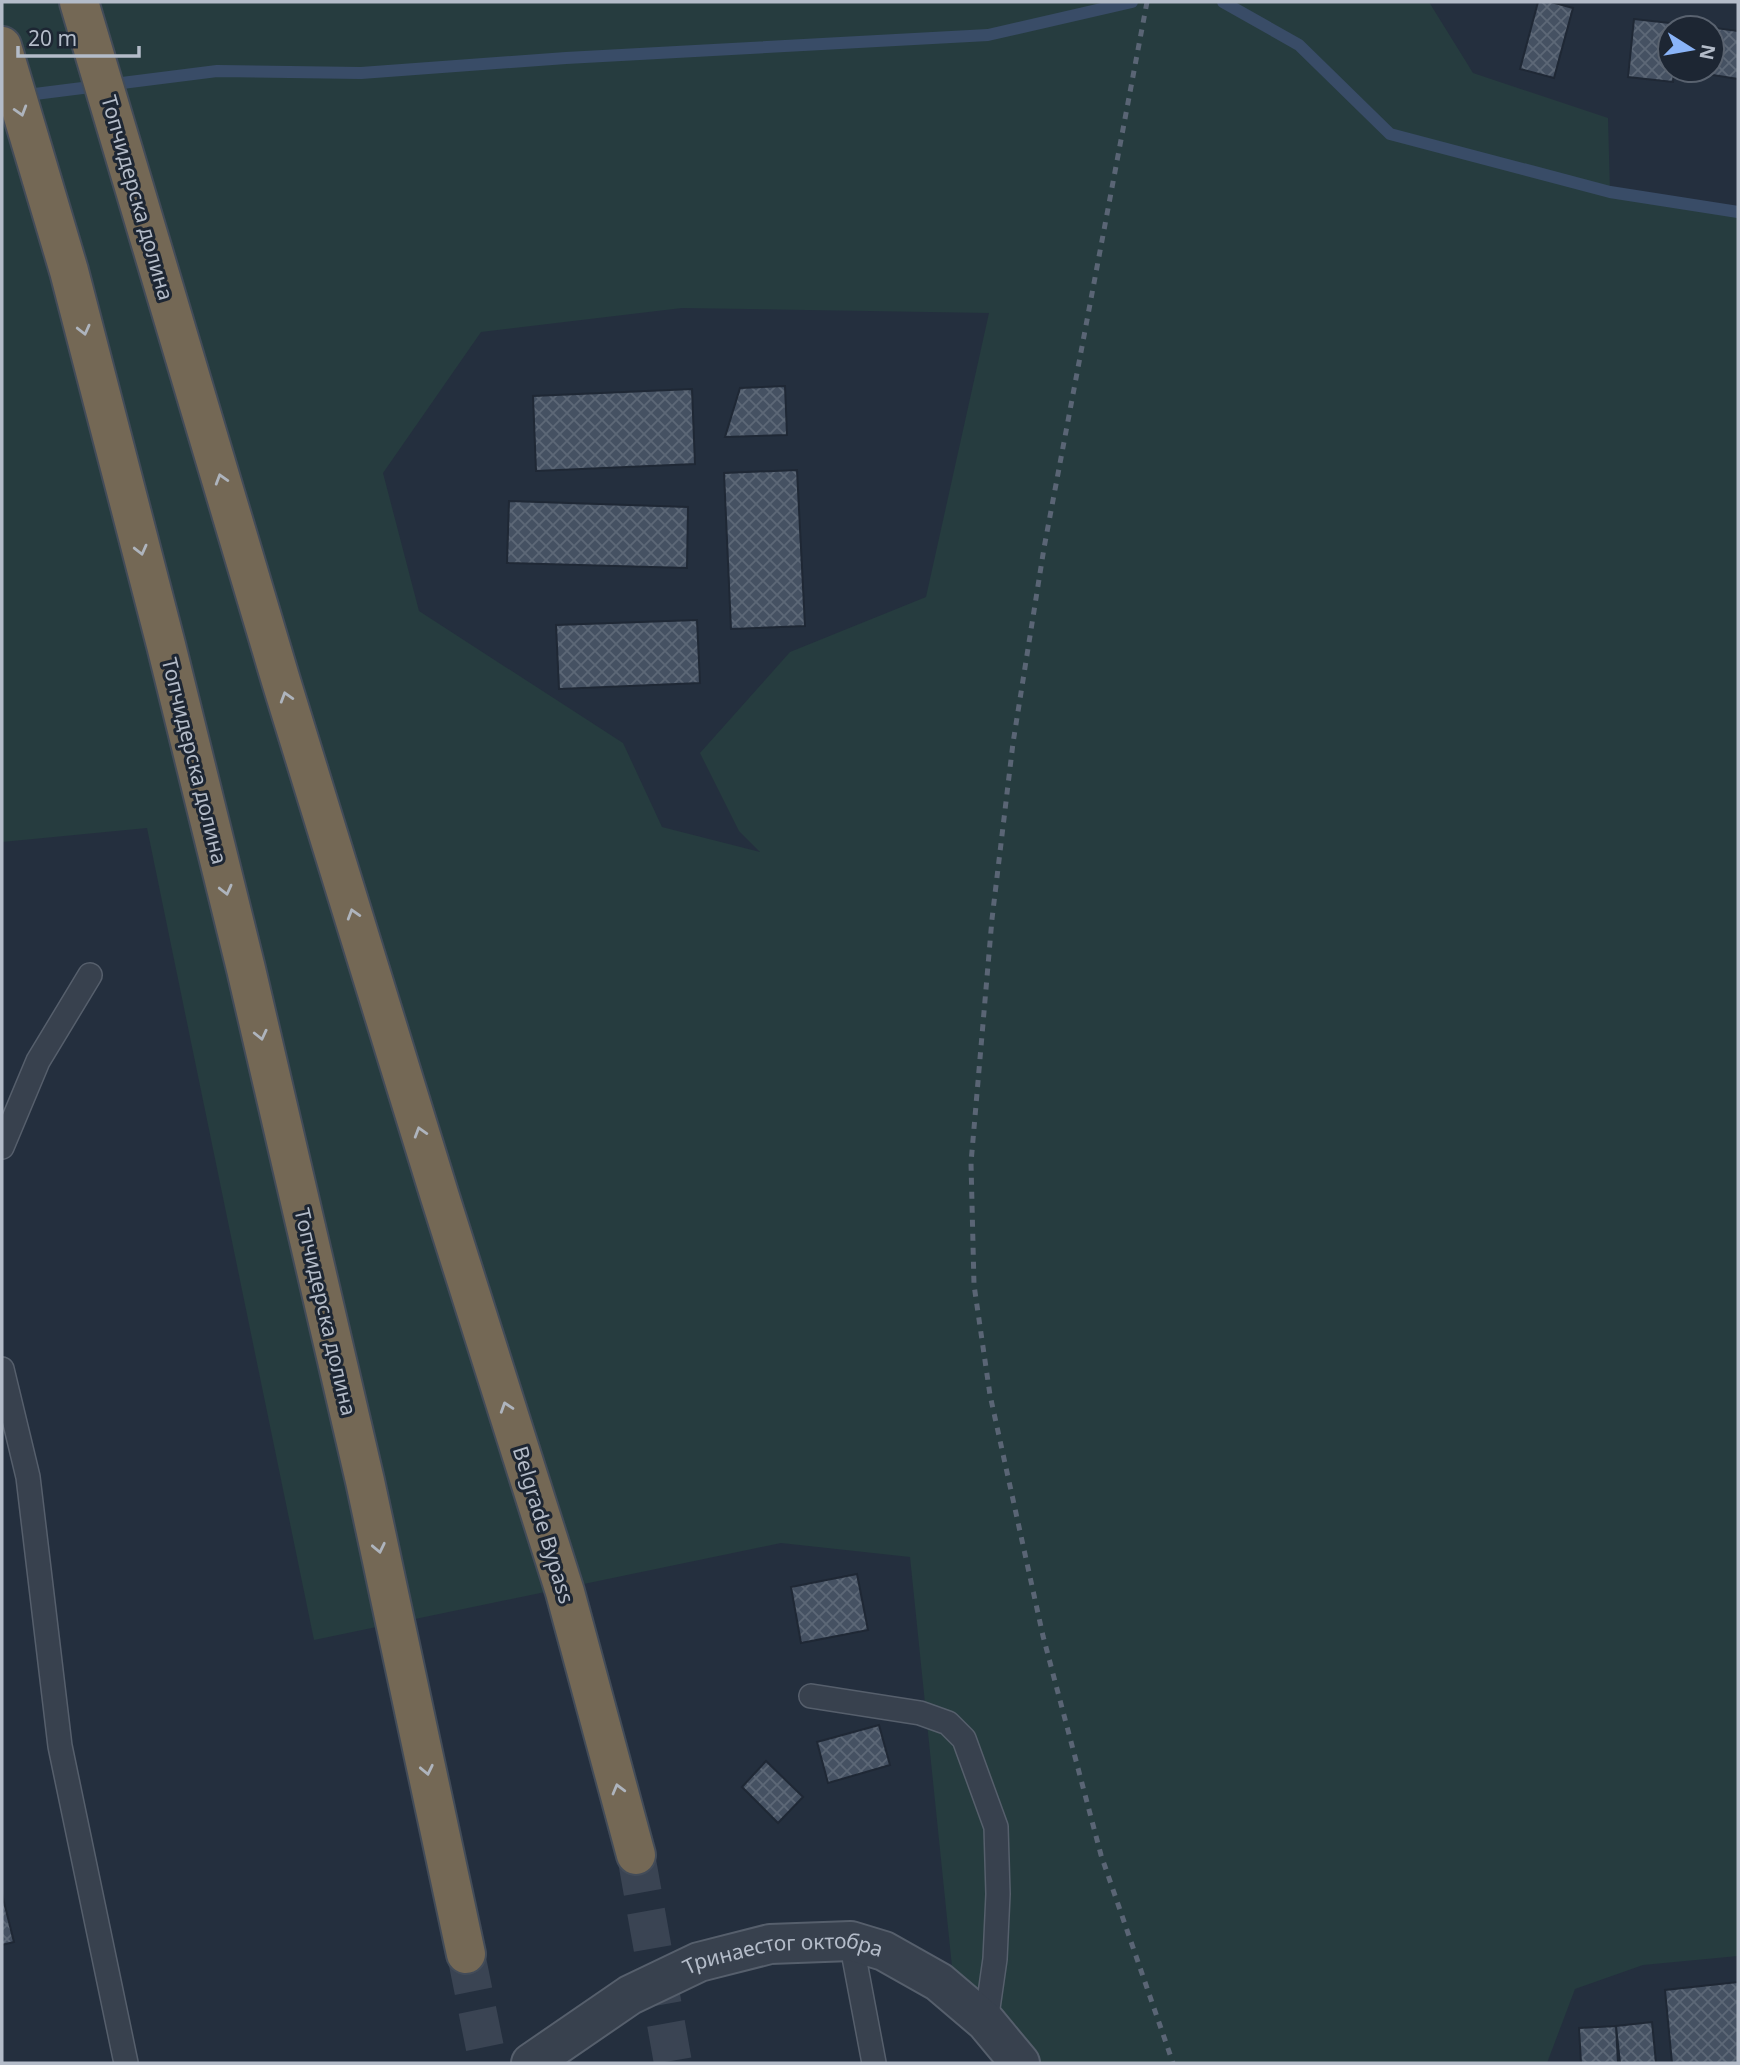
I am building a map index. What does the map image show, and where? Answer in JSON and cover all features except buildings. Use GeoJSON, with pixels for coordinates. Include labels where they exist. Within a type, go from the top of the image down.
{"type":"FeatureCollection","features":[{"type":"Feature","properties":{"kind":"highway","name":"Топчидерска долина"},"geometry":{"type":"LineString","coordinates":[[79,2],[269,642],[440,1197]]}},
{"type":"Feature","properties":{"kind":"highway","name":"Топчидерска долина"},"geometry":{"type":"LineString","coordinates":[[2,46],[69,271],[246,969],[365,1481],[466,1954]]}},
{"type":"Feature","properties":{"kind":"highway","name":"Belgrade Bypass"},"geometry":{"type":"LineString","coordinates":[[440,1197],[565,1592],[636,1855]]}},
{"type":"Feature","properties":{"kind":"street","name":"Тринаестог октобра"},"geometry":{"type":"LineString","coordinates":[[531,2063],[630,1995],[699,1962],[770,1944],[851,1941],[884,1951],[939,1982],[986,2022],[1020,2063]]}},
{"type":"Feature","properties":{"kind":"lane"},"geometry":{"type":"LineString","coordinates":[[2,1147],[38,1061],[90,975]]}},
{"type":"Feature","properties":{"kind":"lane"},"geometry":{"type":"LineString","coordinates":[[2,1369],[28,1477],[60,1746],[126,2063]]}},
{"type":"Feature","properties":{"kind":"lane"},"geometry":{"type":"LineString","coordinates":[[811,1696],[920,1713],[948,1723],[964,1739],[996,1827],[995,1959],[986,2022]]}},
{"type":"Feature","properties":{"kind":"lane"},"geometry":{"type":"LineString","coordinates":[[851,1941],[874,2063]]}},
{"type":"Feature","properties":{"kind":"green space"},"geometry":{"type":"Polygon","coordinates":[[[2,2],[1429,2],[1473,73],[1608,118],[1610,192],[1738,212],[1738,1956],[1643,1965],[1575,1989],[1547,2063],[1019,2063],[955,1996],[910,1557],[781,1543],[314,1640],[147,828],[2,842],[2,2]],[[682,308],[481,332],[383,473],[419,611],[623,743],[662,827],[760,852],[739,831],[700,753],[790,652],[926,597],[989,313],[682,308]]]}},
{"type":"Feature","properties":{"kind":"waterway"},"geometry":{"type":"LineString","coordinates":[[19,96],[217,71],[361,73],[566,58],[988,35],[1132,2]]}},
{"type":"Feature","properties":{"kind":"waterway"},"geometry":{"type":"LineString","coordinates":[[1223,2],[1299,45],[1390,134],[1610,192],[1738,212]]}},
{"type":"Feature","properties":{"kind":"tunnel"},"geometry":{"type":"LineString","coordinates":[[636,1855],[673,2063]]}},
{"type":"Feature","properties":{"kind":"tunnel"},"geometry":{"type":"LineString","coordinates":[[466,1954],[488,2063]]}},
{"type":"Feature","properties":{"kind":"railway"},"geometry":{"type":"LineString","coordinates":[[1147,2],[1044,548],[1013,743],[992,919],[971,1163],[974,1285],[990,1395],[1043,1636],[1101,1855],[1173,2063]]}}]}
